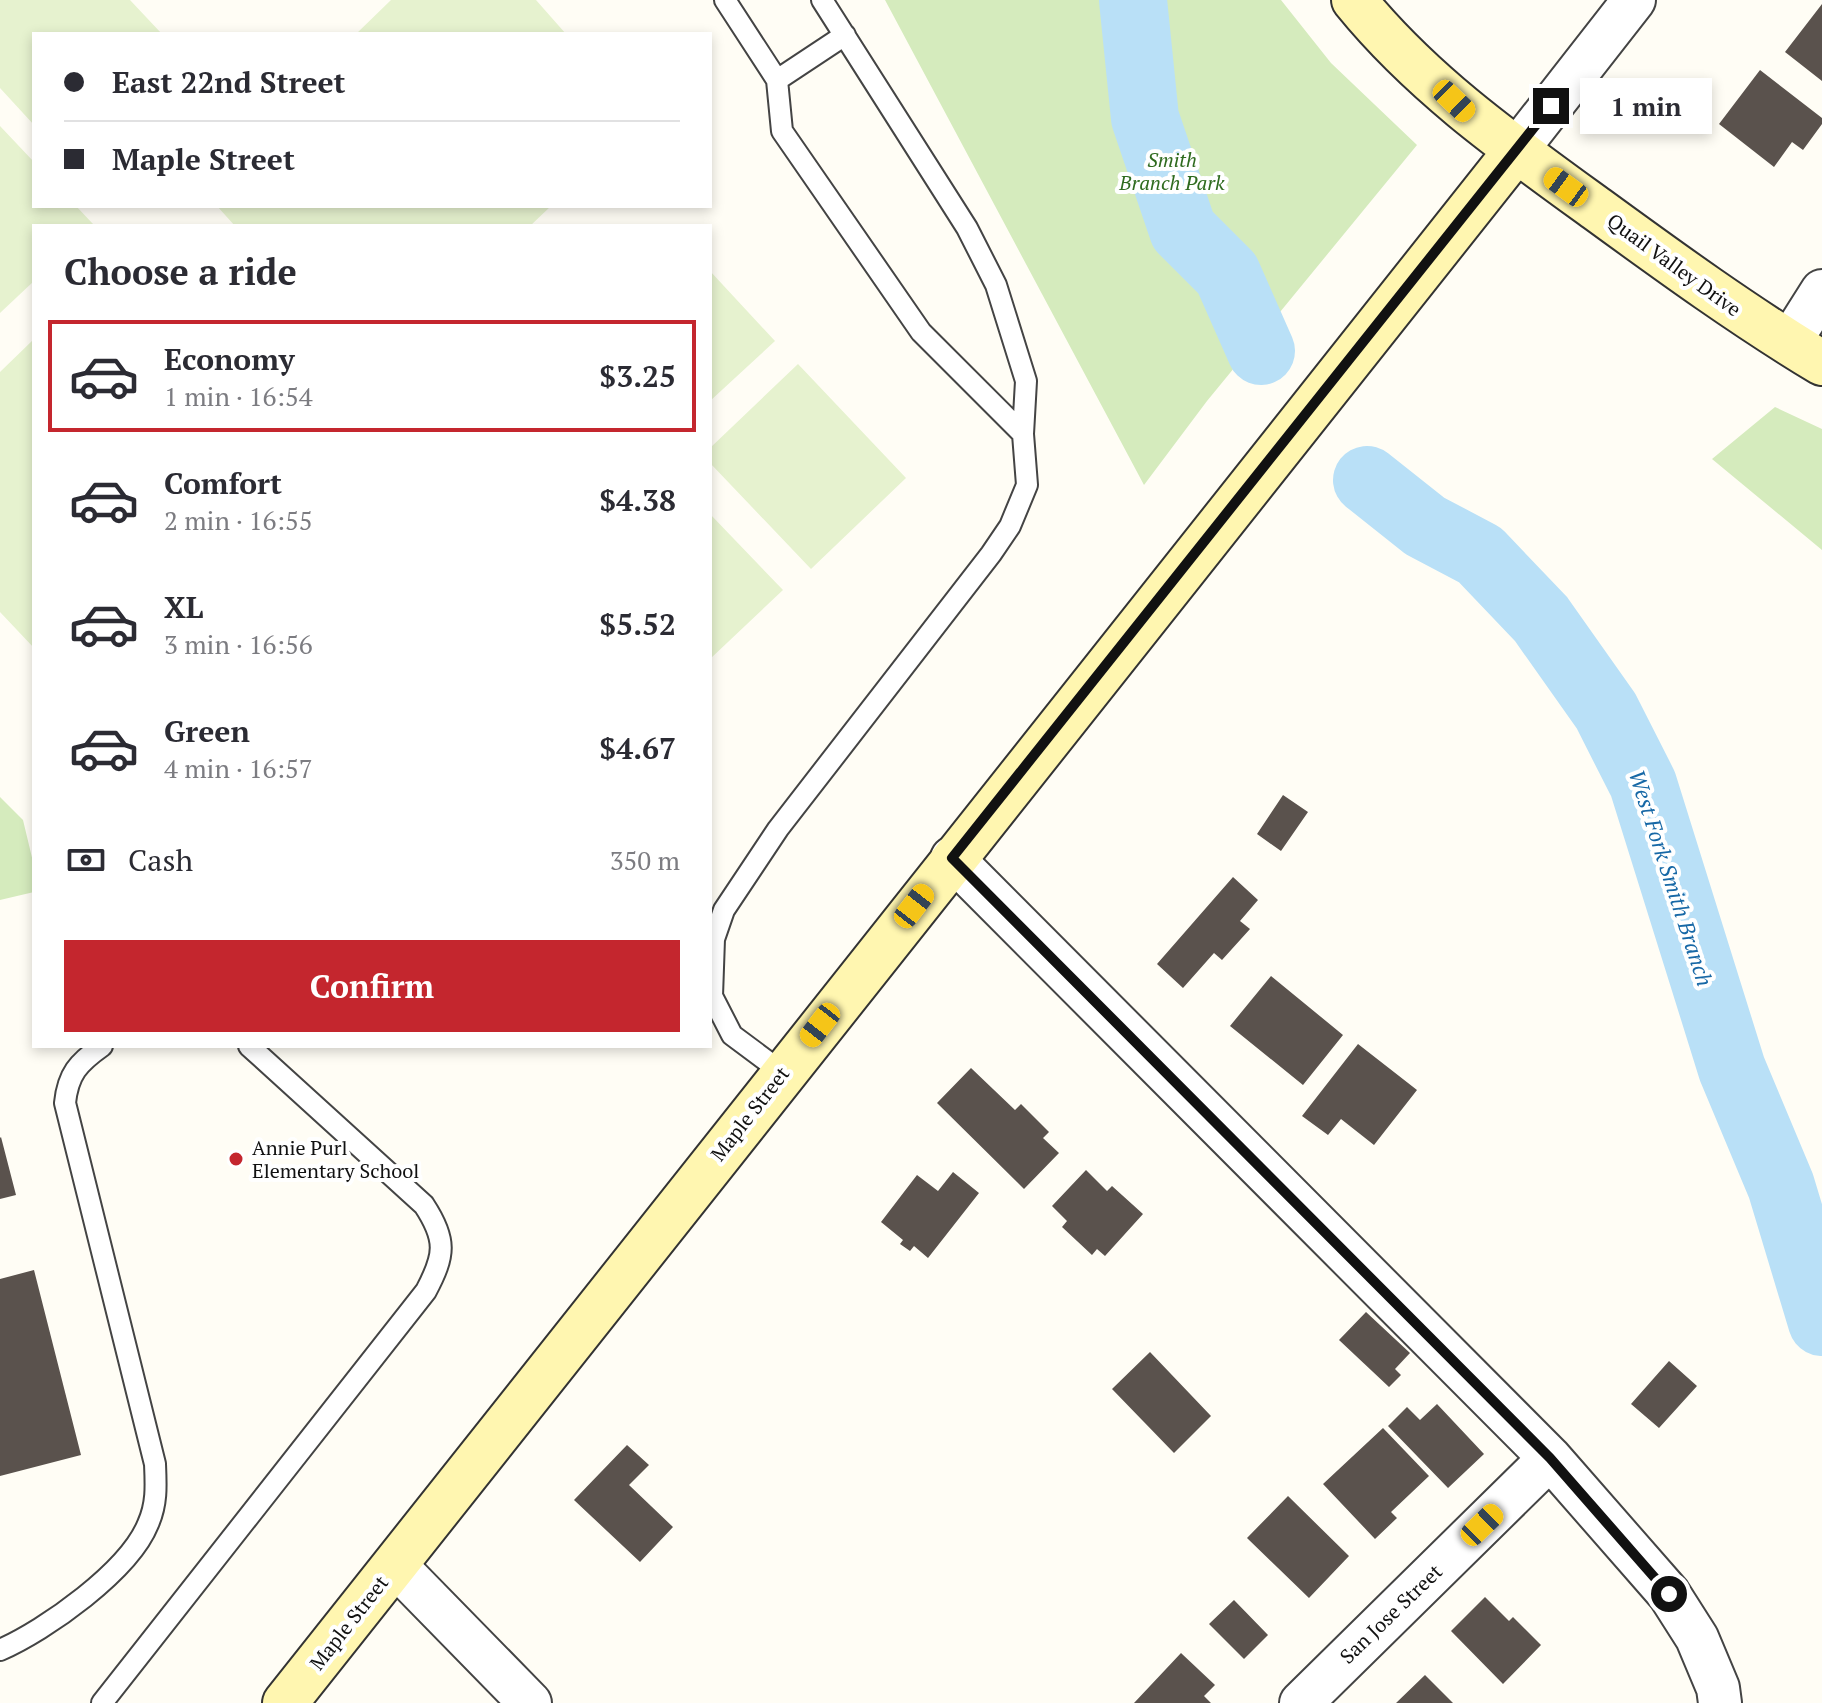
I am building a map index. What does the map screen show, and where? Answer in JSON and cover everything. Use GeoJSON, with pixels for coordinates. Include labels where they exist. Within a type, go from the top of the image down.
{"type":"FeatureCollection","features":[{"type":"Feature","properties":{"kind":"street","name":"Quail Valley Drive"},"geometry":{"type":"LineString","coordinates":[[1354,0],[1372,23],[1475,120],[1756,324],[1805,353]]}},
{"type":"Feature","properties":{"kind":"street","name":"Maple Street"},"geometry":{"type":"LineString","coordinates":[[285,1703],[1634,0]]}},
{"type":"Feature","properties":{"kind":"street"},"geometry":{"type":"LineString","coordinates":[[1805,353],[1822,291]]}},
{"type":"Feature","properties":{"kind":"street"},"geometry":{"type":"LineString","coordinates":[[952,858],[1550,1458],[1669,1594],[1697,1638],[1718,1688],[1720,1703]]}},
{"type":"Feature","properties":{"kind":"street","name":"San Jose Street"},"geometry":{"type":"LineString","coordinates":[[1301,1703],[1550,1458]]}},
{"type":"Feature","properties":{"kind":"street"},"geometry":{"type":"LineString","coordinates":[[395,1565],[530,1703]]}},
{"type":"Feature","properties":{"kind":"lane"},"geometry":{"type":"LineString","coordinates":[[725,0],[777,80],[782,131],[921,332],[1023,434]]}},
{"type":"Feature","properties":{"kind":"lane"},"geometry":{"type":"LineString","coordinates":[[783,1073],[732,1035],[712,996],[714,939],[724,910],[778,829],[1010,526],[1027,485],[1023,434],[1026,381],[996,285],[967,228],[822,0]]}},
{"type":"Feature","properties":{"kind":"lane"},"geometry":{"type":"LineString","coordinates":[[777,80],[845,35]]}},
{"type":"Feature","properties":{"kind":"lane"},"geometry":{"type":"LineString","coordinates":[[0,1650],[59,1618],[124,1559],[147,1527],[157,1497],[153,1453],[65,1103],[67,1082],[77,1064],[99,1048]]}},
{"type":"Feature","properties":{"kind":"lane"},"geometry":{"type":"LineString","coordinates":[[102,1703],[426,1291],[437,1270],[443,1244],[424,1205],[251,1048]]}},
{"type":"Feature","properties":{"kind":"green space"},"geometry":{"type":"Polygon","coordinates":[[[0,0],[130,0],[160,32],[32,32],[32,123],[0,88],[0,0]]]}},
{"type":"Feature","properties":{"kind":"green space"},"geometry":{"type":"Polygon","coordinates":[[[391,0],[536,0],[564,32],[358,32],[391,0]]]}},
{"type":"Feature","properties":{"kind":"green space","name":"Smith Branch Park"},"geometry":{"type":"Polygon","coordinates":[[[885,0],[1281,0],[1331,63],[1417,145],[1207,401],[1144,485],[885,0]]]}},
{"type":"Feature","properties":{"kind":"green space"},"geometry":{"type":"Polygon","coordinates":[[[0,126],[32,160],[32,208],[78,208],[93,224],[32,224],[32,283],[0,313],[0,126]]]}},
{"type":"Feature","properties":{"kind":"green space"},"geometry":{"type":"Polygon","coordinates":[[[219,208],[549,208],[532,224],[233,224],[219,208]]]}},
{"type":"Feature","properties":{"kind":"green space"},"geometry":{"type":"Polygon","coordinates":[[[712,273],[775,341],[712,399],[712,273]]]}},
{"type":"Feature","properties":{"kind":"green space"},"geometry":{"type":"Polygon","coordinates":[[[32,341],[32,646],[0,612],[0,372],[32,341]]]}},
{"type":"Feature","properties":{"kind":"green space"},"geometry":{"type":"Polygon","coordinates":[[[798,364],[906,478],[811,569],[712,465],[712,446],[798,364]]]}},
{"type":"Feature","properties":{"kind":"green space"},"geometry":{"type":"Polygon","coordinates":[[[1775,407],[1822,429],[1822,550],[1712,459],[1775,407]]]}},
{"type":"Feature","properties":{"kind":"green space"},"geometry":{"type":"Polygon","coordinates":[[[712,516],[783,590],[712,657],[712,516]]]}},
{"type":"Feature","properties":{"kind":"green space"},"geometry":{"type":"Polygon","coordinates":[[[0,797],[23,820],[32,858],[32,892],[0,900],[0,797]]]}},
{"type":"Feature","properties":{"kind":"building"},"geometry":{"type":"Polygon","coordinates":[[[1822,4],[1822,81],[1785,52],[1822,4]]]}},
{"type":"Feature","properties":{"kind":"building"},"geometry":{"type":"Polygon","coordinates":[[[1760,70],[1822,118],[1822,124],[1803,150],[1792,142],[1774,167],[1719,124],[1760,70]]]}},
{"type":"Feature","properties":{"kind":"building"},"geometry":{"type":"Polygon","coordinates":[[[1283,795],[1308,812],[1281,851],[1257,834],[1283,795]]]}},
{"type":"Feature","properties":{"kind":"building"},"geometry":{"type":"Polygon","coordinates":[[[1233,877],[1258,900],[1240,921],[1250,929],[1222,960],[1214,953],[1183,988],[1157,964],[1233,877]]]}},
{"type":"Feature","properties":{"kind":"building"},"geometry":{"type":"Polygon","coordinates":[[[1271,976],[1343,1035],[1303,1085],[1230,1026],[1271,976]]]}},
{"type":"Feature","properties":{"kind":"building"},"geometry":{"type":"Polygon","coordinates":[[[1358,1044],[1417,1090],[1374,1145],[1341,1119],[1328,1135],[1302,1116],[1358,1044]]]}},
{"type":"Feature","properties":{"kind":"building"},"geometry":{"type":"Polygon","coordinates":[[[971,1068],[1015,1110],[1021,1104],[1049,1132],[1043,1138],[1059,1153],[1024,1189],[937,1103],[971,1068]]]}},
{"type":"Feature","properties":{"kind":"building"},"geometry":{"type":"Polygon","coordinates":[[[0,1138],[16,1195],[0,1199],[0,1138]]]}},
{"type":"Feature","properties":{"kind":"building"},"geometry":{"type":"Polygon","coordinates":[[[1086,1170],[1107,1191],[1112,1186],[1143,1214],[1105,1256],[1097,1249],[1092,1255],[1062,1227],[1067,1221],[1052,1206],[1086,1170]]]}},
{"type":"Feature","properties":{"kind":"building"},"geometry":{"type":"Polygon","coordinates":[[[953,1172],[979,1193],[928,1258],[914,1246],[910,1251],[900,1244],[903,1240],[881,1222],[917,1175],[938,1191],[953,1172]]]}},
{"type":"Feature","properties":{"kind":"building"},"geometry":{"type":"Polygon","coordinates":[[[34,1270],[81,1455],[0,1476],[0,1279],[34,1270]]]}},
{"type":"Feature","properties":{"kind":"building"},"geometry":{"type":"Polygon","coordinates":[[[1366,1312],[1410,1353],[1395,1369],[1401,1375],[1389,1387],[1339,1340],[1366,1312]]]}},
{"type":"Feature","properties":{"kind":"building"},"geometry":{"type":"Polygon","coordinates":[[[1150,1352],[1211,1416],[1174,1453],[1112,1389],[1150,1352]]]}},
{"type":"Feature","properties":{"kind":"building"},"geometry":{"type":"Polygon","coordinates":[[[1669,1361],[1697,1386],[1659,1428],[1631,1404],[1669,1361]]]}},
{"type":"Feature","properties":{"kind":"building"},"geometry":{"type":"Polygon","coordinates":[[[1437,1404],[1484,1454],[1448,1488],[1388,1426],[1407,1407],[1420,1420],[1437,1404]]]}},
{"type":"Feature","properties":{"kind":"building"},"geometry":{"type":"Polygon","coordinates":[[[1383,1428],[1429,1476],[1391,1512],[1397,1518],[1375,1539],[1323,1484],[1383,1428]]]}},
{"type":"Feature","properties":{"kind":"building"},"geometry":{"type":"Polygon","coordinates":[[[627,1445],[649,1465],[629,1485],[673,1527],[640,1562],[574,1500],[627,1445]]]}},
{"type":"Feature","properties":{"kind":"building"},"geometry":{"type":"Polygon","coordinates":[[[1288,1496],[1349,1556],[1309,1598],[1247,1538],[1288,1496]]]}},
{"type":"Feature","properties":{"kind":"building"},"geometry":{"type":"Polygon","coordinates":[[[1485,1597],[1509,1621],[1513,1617],[1541,1645],[1503,1684],[1451,1631],[1485,1597]]]}},
{"type":"Feature","properties":{"kind":"building"},"geometry":{"type":"Polygon","coordinates":[[[1234,1600],[1268,1635],[1244,1659],[1209,1624],[1234,1600]]]}},
{"type":"Feature","properties":{"kind":"building"},"geometry":{"type":"Polygon","coordinates":[[[1181,1653],[1215,1685],[1204,1696],[1211,1703],[1134,1703],[1181,1653]]]}},
{"type":"Feature","properties":{"kind":"building"},"geometry":{"type":"Polygon","coordinates":[[[1425,1675],[1453,1703],[1396,1703],[1425,1675]]]}},
{"type":"Feature","properties":{"kind":"waterway","name":"West Fork Smith Branch"},"geometry":{"type":"LineString","coordinates":[[1133,0],[1145,118],[1183,230],[1227,274],[1261,351]]}},
{"type":"Feature","properties":{"kind":"waterway","name":"West Fork Smith Branch"},"geometry":{"type":"LineString","coordinates":[[1367,480],[1425,526],[1480,555],[1541,619],[1606,711],[1643,784],[1732,1069],[1781,1186],[1822,1322]]}},
{"type":"Feature","properties":{"kind":"place","name":"Annie Purl Elementary School"},"geometry":{"type":"Point","coordinates":[236,1159]}},
{"type":"Feature","properties":{"kind":"route"},"geometry":{"type":"LineString","coordinates":[[1551,106],[952,858],[1550,1458],[1669,1594]]}}]}
